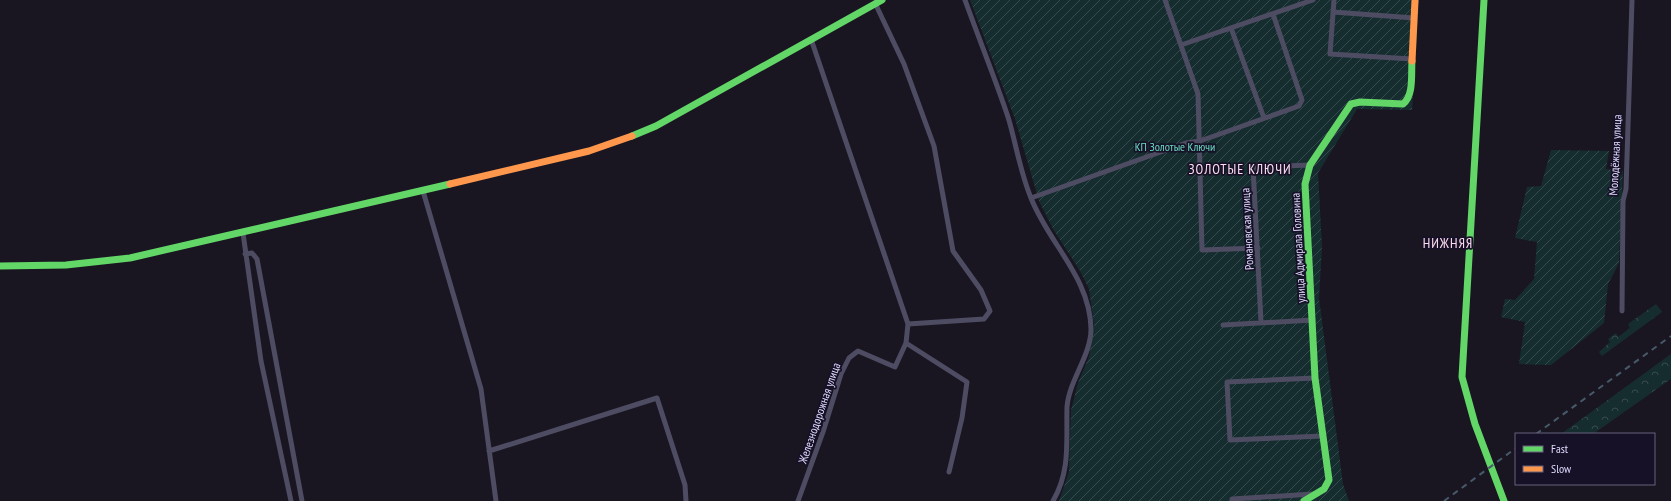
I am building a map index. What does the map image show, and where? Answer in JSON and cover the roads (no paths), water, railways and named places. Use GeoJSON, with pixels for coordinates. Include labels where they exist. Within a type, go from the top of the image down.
{"type":"FeatureCollection","features":[{"type":"Feature","properties":{"kind":"street"},"geometry":{"type":"LineString","coordinates":[[965,0],[1008,117],[1031,198],[1048,230],[1073,267],[1084,292],[1091,329],[1085,355],[1074,381],[1067,405],[1068,451],[1066,472],[1060,489],[1053,501]]}},
{"type":"Feature","properties":{"kind":"street"},"geometry":{"type":"LineString","coordinates":[[1165,0],[1198,94],[1202,250],[1258,248]]}},
{"type":"Feature","properties":{"kind":"street"},"geometry":{"type":"LineString","coordinates":[[1181,45],[1313,0]]}},
{"type":"Feature","properties":{"kind":"street"},"geometry":{"type":"LineString","coordinates":[[1334,0],[1330,54],[1412,59]]}},
{"type":"Feature","properties":{"kind":"street","name":"улица Адмирала Головина"},"geometry":{"type":"LineString","coordinates":[[1304,501],[1313,494],[1324,489],[1329,480],[1315,378],[1306,184],[1310,165],[1351,104],[1360,102],[1403,104],[1408,100],[1410,94],[1415,0]]}},
{"type":"Feature","properties":{"kind":"street"},"geometry":{"type":"LineString","coordinates":[[1484,0],[1462,377],[1465,395],[1504,501]]}},
{"type":"Feature","properties":{"kind":"street","name":"Молодёжная улица"},"geometry":{"type":"LineString","coordinates":[[1622,311],[1624,228],[1622,201],[1626,189],[1632,0]]}},
{"type":"Feature","properties":{"kind":"street"},"geometry":{"type":"LineString","coordinates":[[0,266],[66,265],[130,258],[423,191],[589,151],[656,126],[879,2],[904,64],[934,146],[953,251],[981,290],[990,312],[984,318],[908,324]]}},
{"type":"Feature","properties":{"kind":"street"},"geometry":{"type":"LineString","coordinates":[[1333,12],[1414,18]]}},
{"type":"Feature","properties":{"kind":"street"},"geometry":{"type":"LineString","coordinates":[[1031,198],[1186,143],[1200,141],[1299,106],[1302,100],[1273,14]]}},
{"type":"Feature","properties":{"kind":"street"},"geometry":{"type":"LineString","coordinates":[[1231,28],[1264,118]]}},
{"type":"Feature","properties":{"kind":"street"},"geometry":{"type":"LineString","coordinates":[[811,39],[908,324],[906,343],[967,382],[962,418],[949,472]]}},
{"type":"Feature","properties":{"kind":"street","name":"Романовская улица"},"geometry":{"type":"LineString","coordinates":[[1261,322],[1253,167],[1310,165]]}},
{"type":"Feature","properties":{"kind":"street"},"geometry":{"type":"LineString","coordinates":[[423,191],[481,389],[496,501]]}},
{"type":"Feature","properties":{"kind":"street"},"geometry":{"type":"LineString","coordinates":[[242,233],[260,361],[290,501]]}},
{"type":"Feature","properties":{"kind":"street"},"geometry":{"type":"LineString","coordinates":[[245,254],[252,253],[257,259],[302,501]]}},
{"type":"Feature","properties":{"kind":"street"},"geometry":{"type":"LineString","coordinates":[[1223,325],[1313,320]]}},
{"type":"Feature","properties":{"kind":"street","name":"Железнодорожная улица"},"geometry":{"type":"LineString","coordinates":[[798,501],[823,432],[841,374],[849,358],[858,351],[895,367],[906,343]]}},
{"type":"Feature","properties":{"kind":"street"},"geometry":{"type":"LineString","coordinates":[[1315,378],[1227,382],[1230,440],[1323,436]]}},
{"type":"Feature","properties":{"kind":"street"},"geometry":{"type":"LineString","coordinates":[[489,451],[657,398],[685,485],[686,501]]}},
{"type":"Feature","properties":{"kind":"street"},"geometry":{"type":"LineString","coordinates":[[1232,499],[1313,494]]}},
{"type":"Feature","properties":{"kind":"railway"},"geometry":{"type":"LineString","coordinates":[[1537,433],[1671,336]]}},
{"type":"Feature","properties":{"kind":"railway"},"geometry":{"type":"LineString","coordinates":[[1444,501],[1515,449]]}},
{"type":"Feature","properties":{"kind":"district","name":"ЗОЛОТЫЕ КЛЮЧИ"},"geometry":{"type":"Point","coordinates":[1240,169]}},
{"type":"Feature","properties":{"kind":"district","name":"НИЖНЯЯ"},"geometry":{"type":"Point","coordinates":[1448,243]}},
{"type":"Feature","properties":{"kind":"park label","name":"КП Золотые Ключи"},"geometry":{"type":"Point","coordinates":[1175,146]}}]}
